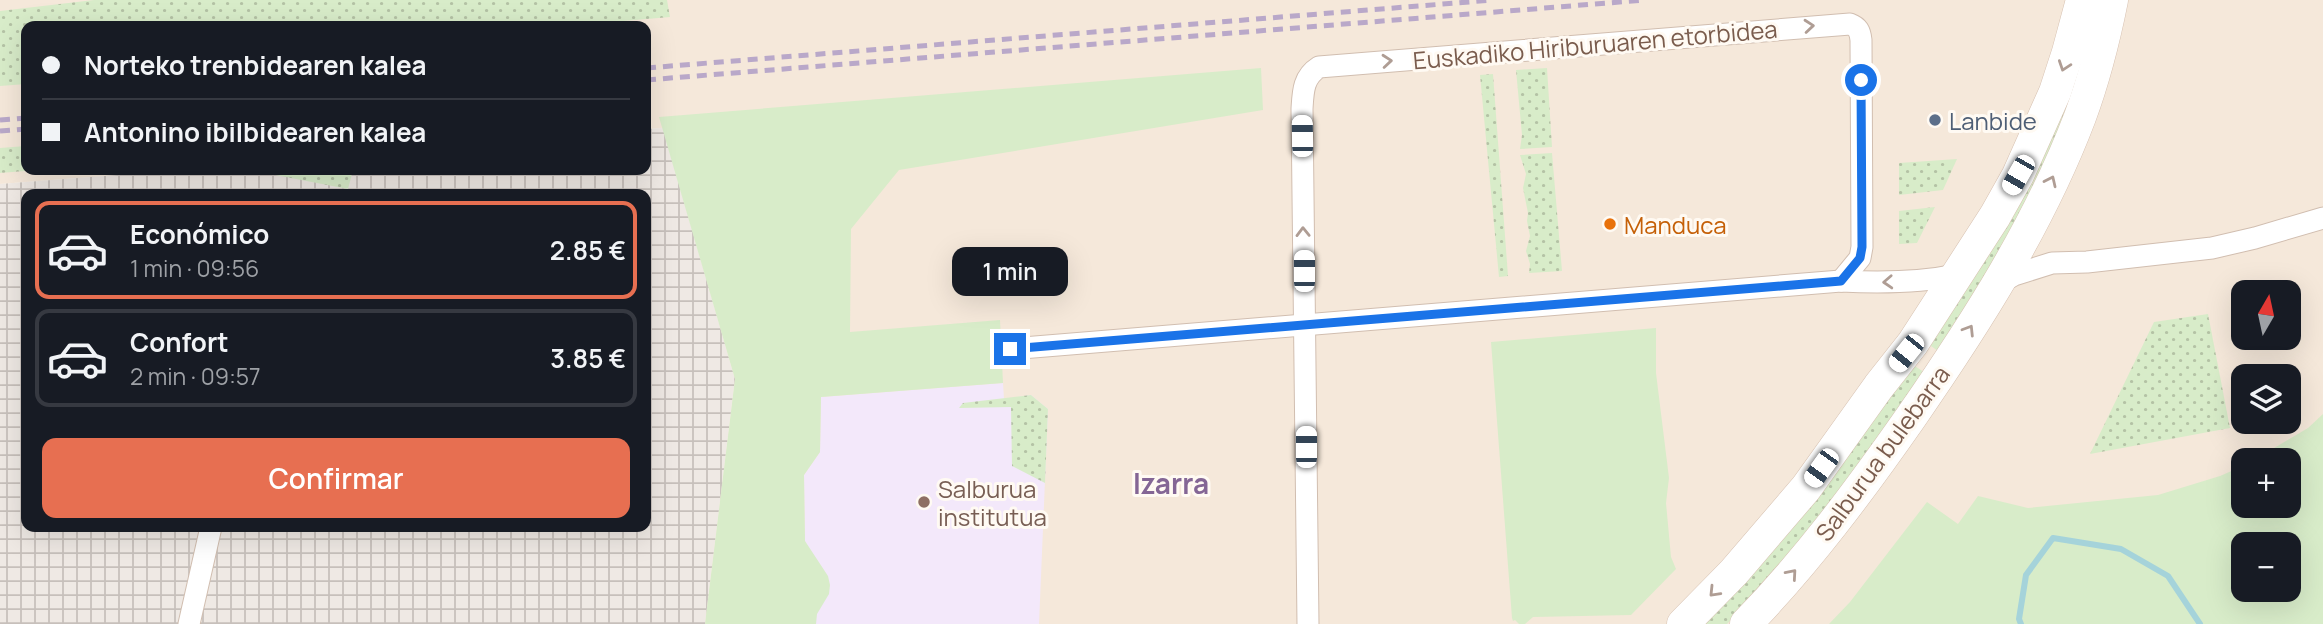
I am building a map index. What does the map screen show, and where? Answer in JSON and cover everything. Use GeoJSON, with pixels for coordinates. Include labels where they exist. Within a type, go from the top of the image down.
{"type":"FeatureCollection","features":[{"type":"Feature","properties":{"kind":"main road","name":"Salburua bulebarra"},"geometry":{"type":"LineString","coordinates":[[1683,624],[1734,572],[1806,488],[1913,343],[2018,175],[2037,135],[2068,52],[2082,0]]}},
{"type":"Feature","properties":{"kind":"main road","name":"Salburua bulebarra"},"geometry":{"type":"LineString","coordinates":[[1746,624],[1807,557],[1845,509],[1947,365],[1997,285],[2031,224],[2079,118],[2094,76],[2112,0]]}},
{"type":"Feature","properties":{"kind":"street","name":"Euskadiko Hiriburuaren etorbidea"},"geometry":{"type":"LineString","coordinates":[[1304,324],[1303,87],[1308,76],[1319,67],[1840,24],[1856,27],[1861,40],[1862,247],[1860,258],[1841,281]]}},
{"type":"Feature","properties":{"kind":"street"},"geometry":{"type":"LineString","coordinates":[[1997,285],[2014,275],[2052,263],[2126,259],[2211,248],[2323,218]]}},
{"type":"Feature","properties":{"kind":"street"},"geometry":{"type":"LineString","coordinates":[[2031,224],[2038,245],[2052,263]]}},
{"type":"Feature","properties":{"kind":"street"},"geometry":{"type":"LineString","coordinates":[[1010,349],[1841,281],[1874,283],[1956,275]]}},
{"type":"Feature","properties":{"kind":"street"},"geometry":{"type":"LineString","coordinates":[[1304,324],[1308,624]]}},
{"type":"Feature","properties":{"kind":"street"},"geometry":{"type":"LineString","coordinates":[[189,624],[210,532]]}},
{"type":"Feature","properties":{"kind":"shaded area"},"geometry":{"type":"Polygon","coordinates":[[[0,0],[2323,0],[2323,624],[705,624],[735,379],[663,128],[651,129],[651,21],[21,21],[21,175],[117,175],[0,184],[0,0]]]}},
{"type":"Feature","properties":{"kind":"shaded area"},"geometry":{"type":"Polygon","coordinates":[[[663,128],[735,379],[705,624],[0,624],[0,184],[117,175],[651,175],[651,129],[663,128]]]}},
{"type":"Feature","properties":{"kind":"shaded area","name":"Salburua institutua"},"geometry":{"type":"Polygon","coordinates":[[[1003,383],[1004,399],[1031,395],[1048,409],[1039,624],[816,624],[805,541],[804,475],[820,452],[821,397],[1003,383]]]}},
{"type":"Feature","properties":{"kind":"green space"},"geometry":{"type":"Polygon","coordinates":[[[94,0],[667,0],[670,17],[624,21],[21,21],[21,84],[0,86],[0,11],[94,0]]]}},
{"type":"Feature","properties":{"kind":"green space"},"geometry":{"type":"Polygon","coordinates":[[[2088,16],[2079,87],[2025,211],[1938,351],[1924,341],[2088,16]]]}},
{"type":"Feature","properties":{"kind":"green space"},"geometry":{"type":"Polygon","coordinates":[[[1261,68],[1263,110],[899,170],[851,229],[850,332],[1000,320],[1003,383],[821,397],[820,452],[804,475],[805,541],[828,576],[830,585],[829,594],[817,614],[816,624],[705,624],[735,379],[659,117],[1261,68]]]}},
{"type":"Feature","properties":{"kind":"green space"},"geometry":{"type":"Polygon","coordinates":[[[1547,68],[1552,147],[1520,149],[1522,135],[1516,70],[1547,68]]]}},
{"type":"Feature","properties":{"kind":"green space"},"geometry":{"type":"Polygon","coordinates":[[[1493,74],[1508,276],[1499,277],[1480,75],[1493,74]]]}},
{"type":"Feature","properties":{"kind":"green space"},"geometry":{"type":"Polygon","coordinates":[[[21,146],[21,171],[0,173],[0,148],[21,146]]]}},
{"type":"Feature","properties":{"kind":"green space"},"geometry":{"type":"Polygon","coordinates":[[[1552,153],[1562,271],[1529,273],[1530,264],[1526,251],[1530,236],[1523,188],[1526,174],[1520,155],[1552,153]]]}},
{"type":"Feature","properties":{"kind":"green space"},"geometry":{"type":"Polygon","coordinates":[[[1957,159],[1943,190],[1899,195],[1899,163],[1957,159]]]}},
{"type":"Feature","properties":{"kind":"green space"},"geometry":{"type":"Polygon","coordinates":[[[276,175],[352,175],[348,189],[276,175]]]}},
{"type":"Feature","properties":{"kind":"green space"},"geometry":{"type":"Polygon","coordinates":[[[1935,207],[1917,243],[1899,244],[1899,211],[1935,207]]]}},
{"type":"Feature","properties":{"kind":"green space"},"geometry":{"type":"Polygon","coordinates":[[[2208,314],[2230,428],[2090,454],[2154,322],[2208,314]]]}},
{"type":"Feature","properties":{"kind":"green space"},"geometry":{"type":"Polygon","coordinates":[[[1656,328],[1656,373],[1669,478],[1666,503],[1671,557],[1676,569],[1631,615],[1533,617],[1525,624],[1519,624],[1512,618],[1491,342],[1656,328]]]}},
{"type":"Feature","properties":{"kind":"green space"},"geometry":{"type":"Polygon","coordinates":[[[1910,363],[1924,372],[1844,489],[1727,624],[1704,624],[1910,363]]]}},
{"type":"Feature","properties":{"kind":"green space"},"geometry":{"type":"Polygon","coordinates":[[[1031,395],[1048,409],[1045,483],[1012,466],[1011,407],[959,408],[963,403],[1031,395]]]}},
{"type":"Feature","properties":{"kind":"green space"},"geometry":{"type":"Polygon","coordinates":[[[2323,414],[2323,624],[1829,624],[1850,602],[1927,502],[1958,524],[1978,496],[2028,508],[2158,495],[2231,471],[2231,518],[2301,518],[2301,448],[2274,448],[2301,432],[2323,414]]]}},
{"type":"Feature","properties":{"kind":"waterway"},"geometry":{"type":"LineString","coordinates":[[2021,624],[2019,619],[2026,575],[2053,538],[2121,549],[2168,576],[2200,624]]}},
{"type":"Feature","properties":{"kind":"railway"},"geometry":{"type":"LineString","coordinates":[[651,68],[1493,0]]}},
{"type":"Feature","properties":{"kind":"railway"},"geometry":{"type":"LineString","coordinates":[[651,80],[1645,0]]}},
{"type":"Feature","properties":{"kind":"railway"},"geometry":{"type":"LineString","coordinates":[[0,120],[21,118]]}},
{"type":"Feature","properties":{"kind":"railway"},"geometry":{"type":"LineString","coordinates":[[0,131],[21,129]]}},
{"type":"Feature","properties":{"kind":"place","name":"Lanbide"},"geometry":{"type":"Point","coordinates":[1935,120]}},
{"type":"Feature","properties":{"kind":"place","name":"Manduca"},"geometry":{"type":"Point","coordinates":[1610,224]}},
{"type":"Feature","properties":{"kind":"place","name":"Salburua institutua"},"geometry":{"type":"Point","coordinates":[924,502]}},
{"type":"Feature","properties":{"kind":"district","name":"Izarra"},"geometry":{"type":"Point","coordinates":[1171,483]}},
{"type":"Feature","properties":{"kind":"route"},"geometry":{"type":"LineString","coordinates":[[1010,349],[1841,281],[1860,258],[1862,247],[1861,80]]}}]}
